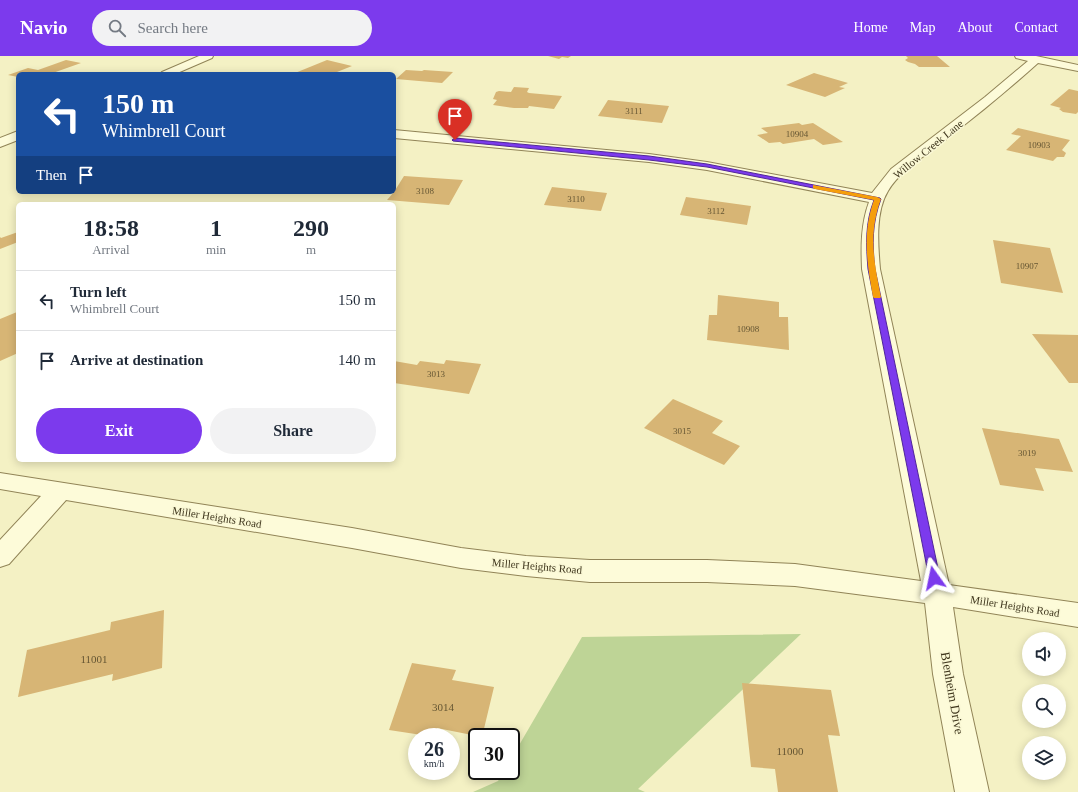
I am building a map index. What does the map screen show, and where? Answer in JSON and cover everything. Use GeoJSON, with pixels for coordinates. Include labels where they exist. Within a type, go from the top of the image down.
{"type":"FeatureCollection","features":[{"type":"Feature","properties":{"kind":"street"},"geometry":{"type":"LineString","coordinates":[[171,72],[208,56]]}},
{"type":"Feature","properties":{"kind":"street"},"geometry":{"type":"LineString","coordinates":[[1027,58],[1078,68]]}},
{"type":"Feature","properties":{"kind":"street","name":"Willow Creek Lane"},"geometry":{"type":"LineString","coordinates":[[937,594],[871,269],[869,242],[872,215],[880,191],[896,172],[989,100],[1027,58]]}},
{"type":"Feature","properties":{"kind":"street"},"geometry":{"type":"LineString","coordinates":[[396,134],[649,158],[707,166],[877,199]]}},
{"type":"Feature","properties":{"kind":"street"},"geometry":{"type":"LineString","coordinates":[[0,143],[16,136]]}},
{"type":"Feature","properties":{"kind":"street","name":"Miller Heights Road"},"geometry":{"type":"LineString","coordinates":[[0,481],[59,492],[352,538],[461,558],[526,566],[590,571],[707,571],[795,575],[1078,615]]}},
{"type":"Feature","properties":{"kind":"street"},"geometry":{"type":"LineString","coordinates":[[0,557],[59,492]]}},
{"type":"Feature","properties":{"kind":"street","name":"Blenheim Drive"},"geometry":{"type":"LineString","coordinates":[[937,594],[948,674],[972,792]]}},
{"type":"Feature","properties":{"kind":"green space"},"geometry":{"type":"Polygon","coordinates":[[[801,634],[638,789],[645,792],[473,792],[499,780],[520,780],[520,744],[582,637],[801,634]]]}},
{"type":"Feature","properties":{"kind":"building"},"geometry":{"type":"Polygon","coordinates":[[[548,56],[571,56],[568,58],[562,57],[559,59],[548,56]]]}},
{"type":"Feature","properties":{"kind":"building"},"geometry":{"type":"Polygon","coordinates":[[[906,56],[937,56],[950,67],[919,67],[905,60],[908,58],[906,56]]]}},
{"type":"Feature","properties":{"kind":"building"},"geometry":{"type":"Polygon","coordinates":[[[66,60],[81,63],[56,72],[17,72],[28,68],[38,70],[66,60]]]}},
{"type":"Feature","properties":{"kind":"building"},"geometry":{"type":"Polygon","coordinates":[[[327,60],[352,66],[337,72],[297,72],[327,60]]]}},
{"type":"Feature","properties":{"kind":"building"},"geometry":{"type":"Polygon","coordinates":[[[406,70],[453,72],[442,83],[396,79],[406,70]]]}},
{"type":"Feature","properties":{"kind":"building"},"geometry":{"type":"Polygon","coordinates":[[[16,72],[16,77],[8,75],[16,72]]]}},
{"type":"Feature","properties":{"kind":"building"},"geometry":{"type":"Polygon","coordinates":[[[814,73],[848,83],[839,87],[845,88],[825,97],[786,85],[814,73]]]}},
{"type":"Feature","properties":{"kind":"building"},"geometry":{"type":"Polygon","coordinates":[[[514,87],[529,88],[527,92],[529,93],[562,96],[554,109],[529,106],[528,108],[514,108],[493,105],[497,100],[493,99],[496,92],[511,92],[514,87]]]}},
{"type":"Feature","properties":{"kind":"building"},"geometry":{"type":"Polygon","coordinates":[[[1069,89],[1078,91],[1078,112],[1076,114],[1063,112],[1059,109],[1061,108],[1050,105],[1069,89]]]}},
{"type":"Feature","properties":{"kind":"building"},"geometry":{"type":"Polygon","coordinates":[[[608,100],[669,106],[662,123],[598,116],[608,100]]]}},
{"type":"Feature","properties":{"kind":"building"},"geometry":{"type":"Polygon","coordinates":[[[799,123],[802,125],[813,123],[843,142],[823,145],[814,139],[783,144],[780,142],[769,143],[757,135],[768,133],[761,128],[799,123]]]}},
{"type":"Feature","properties":{"kind":"building"},"geometry":{"type":"Polygon","coordinates":[[[1018,128],[1070,140],[1062,150],[1066,153],[1064,157],[1057,157],[1053,161],[1006,150],[1021,136],[1011,134],[1018,128]]]}},
{"type":"Feature","properties":{"kind":"building"},"geometry":{"type":"Polygon","coordinates":[[[404,176],[463,180],[449,205],[387,200],[392,194],[396,194],[396,189],[404,176]]]}},
{"type":"Feature","properties":{"kind":"building"},"geometry":{"type":"Polygon","coordinates":[[[552,187],[607,193],[601,211],[544,205],[552,187]]]}},
{"type":"Feature","properties":{"kind":"building"},"geometry":{"type":"Polygon","coordinates":[[[686,197],[751,206],[747,225],[680,215],[686,197]]]}},
{"type":"Feature","properties":{"kind":"building"},"geometry":{"type":"Polygon","coordinates":[[[16,233],[16,243],[0,249],[0,237],[1,238],[16,233]]]}},
{"type":"Feature","properties":{"kind":"building"},"geometry":{"type":"Polygon","coordinates":[[[993,240],[1050,248],[1063,293],[1001,283],[993,240]]]}},
{"type":"Feature","properties":{"kind":"building"},"geometry":{"type":"Polygon","coordinates":[[[718,295],[779,302],[779,317],[788,317],[789,350],[707,340],[709,315],[717,315],[718,295]]]}},
{"type":"Feature","properties":{"kind":"building"},"geometry":{"type":"Polygon","coordinates":[[[16,312],[16,354],[0,361],[0,319],[16,312]]]}},
{"type":"Feature","properties":{"kind":"building"},"geometry":{"type":"Polygon","coordinates":[[[1032,334],[1078,335],[1078,383],[1069,383],[1032,334]]]}},
{"type":"Feature","properties":{"kind":"building"},"geometry":{"type":"Polygon","coordinates":[[[446,360],[481,364],[469,394],[396,383],[396,361],[417,365],[420,361],[444,364],[446,360]]]}},
{"type":"Feature","properties":{"kind":"building"},"geometry":{"type":"Polygon","coordinates":[[[673,399],[723,421],[712,433],[740,446],[724,465],[644,428],[673,399]]]}},
{"type":"Feature","properties":{"kind":"building"},"geometry":{"type":"Polygon","coordinates":[[[982,428],[1059,439],[1073,472],[1035,468],[1044,491],[1000,485],[982,428]]]}},
{"type":"Feature","properties":{"kind":"building"},"geometry":{"type":"Polygon","coordinates":[[[164,610],[162,668],[112,681],[113,674],[18,697],[27,650],[110,630],[111,622],[164,610]]]}},
{"type":"Feature","properties":{"kind":"building"},"geometry":{"type":"Polygon","coordinates":[[[412,663],[456,670],[452,680],[494,687],[484,728],[468,728],[468,734],[460,733],[460,728],[408,728],[408,733],[389,730],[412,663]]]}},
{"type":"Feature","properties":{"kind":"building"},"geometry":{"type":"Polygon","coordinates":[[[742,683],[831,690],[840,736],[828,735],[838,792],[778,792],[775,769],[751,767],[742,683]]]}},
{"type":"Feature","properties":{"kind":"slow traffic"},"geometry":{"type":"LineString","coordinates":[[815,187],[877,199],[872,215],[869,242],[871,269],[877,297]]}},
{"type":"Feature","properties":{"kind":"route"},"geometry":{"type":"LineString","coordinates":[[455,140],[649,158],[707,166],[877,199],[872,215],[869,242],[871,269],[934,578]]}}]}
